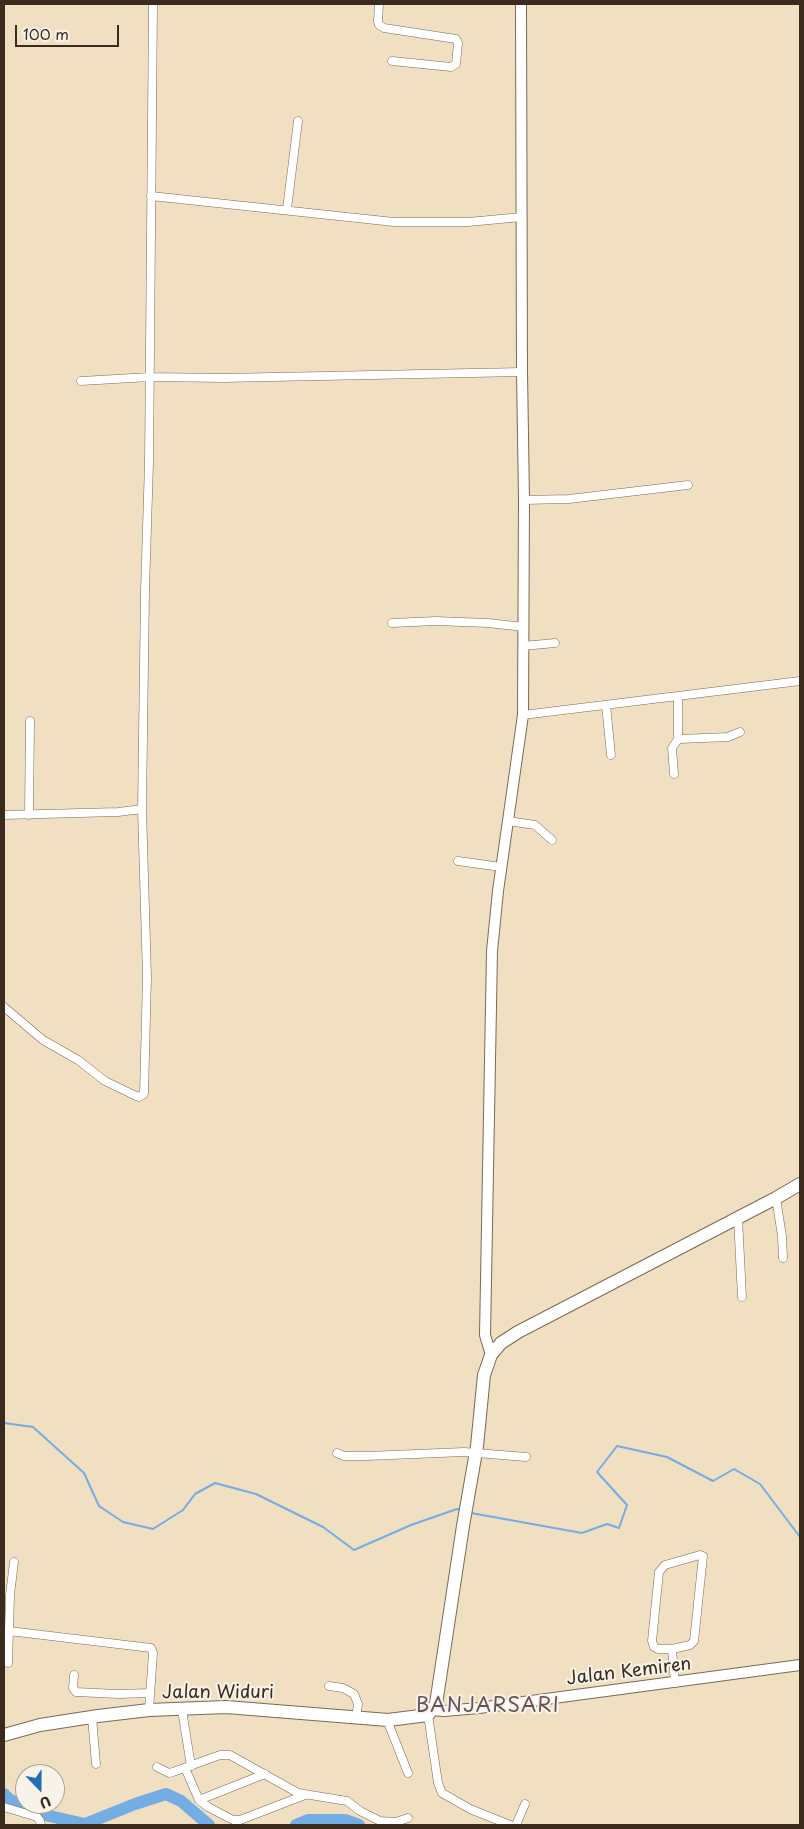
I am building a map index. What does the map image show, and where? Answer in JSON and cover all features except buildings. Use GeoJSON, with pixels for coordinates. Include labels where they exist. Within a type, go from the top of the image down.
{"type":"FeatureCollection","features":[{"type":"Feature","properties":{"kind":"main road"},"geometry":{"type":"LineString","coordinates":[[430,1712],[436,1704],[462,1526],[476,1454],[484,1376],[490,1355],[501,1342],[518,1332],[800,1184]]}},
{"type":"Feature","properties":{"kind":"main road","name":"Jalan Widuri"},"geometry":{"type":"LineString","coordinates":[[4,1735],[40,1725],[149,1708],[182,1710],[226,1707],[357,1712],[390,1720],[430,1712]]}},
{"type":"Feature","properties":{"kind":"street"},"geometry":{"type":"LineString","coordinates":[[4,1007],[43,1040],[78,1060],[105,1081],[134,1096],[139,1097],[144,1094],[147,977],[142,810],[150,377],[153,4]]}},
{"type":"Feature","properties":{"kind":"street"},"geometry":{"type":"LineString","coordinates":[[379,4],[378,21],[384,28],[456,39],[458,43],[456,64],[451,67],[392,61]]}},
{"type":"Feature","properties":{"kind":"street"},"geometry":{"type":"LineString","coordinates":[[490,1355],[485,1335],[492,951],[501,867],[523,715],[524,500],[521,4]]}},
{"type":"Feature","properties":{"kind":"street"},"geometry":{"type":"LineString","coordinates":[[287,209],[298,121]]}},
{"type":"Feature","properties":{"kind":"street"},"geometry":{"type":"LineString","coordinates":[[151,196],[287,209],[331,216],[394,222],[468,222],[522,217]]}},
{"type":"Feature","properties":{"kind":"street"},"geometry":{"type":"LineString","coordinates":[[81,381],[150,377],[241,378],[522,372]]}},
{"type":"Feature","properties":{"kind":"street"},"geometry":{"type":"LineString","coordinates":[[524,500],[569,499],[688,485]]}},
{"type":"Feature","properties":{"kind":"street"},"geometry":{"type":"LineString","coordinates":[[392,623],[436,621],[488,623],[524,628]]}},
{"type":"Feature","properties":{"kind":"street"},"geometry":{"type":"LineString","coordinates":[[523,646],[555,643]]}},
{"type":"Feature","properties":{"kind":"street"},"geometry":{"type":"LineString","coordinates":[[523,715],[800,681]]}},
{"type":"Feature","properties":{"kind":"street"},"geometry":{"type":"LineString","coordinates":[[674,774],[672,748],[679,738],[678,696]]}},
{"type":"Feature","properties":{"kind":"street"},"geometry":{"type":"LineString","coordinates":[[606,705],[611,755]]}},
{"type":"Feature","properties":{"kind":"street"},"geometry":{"type":"LineString","coordinates":[[29,814],[30,721]]}},
{"type":"Feature","properties":{"kind":"street"},"geometry":{"type":"LineString","coordinates":[[679,738],[728,737],[740,732]]}},
{"type":"Feature","properties":{"kind":"street"},"geometry":{"type":"LineString","coordinates":[[4,815],[142,810]]}},
{"type":"Feature","properties":{"kind":"street"},"geometry":{"type":"LineString","coordinates":[[508,821],[535,825],[552,840]]}},
{"type":"Feature","properties":{"kind":"street"},"geometry":{"type":"LineString","coordinates":[[458,861],[501,867]]}},
{"type":"Feature","properties":{"kind":"street"},"geometry":{"type":"LineString","coordinates":[[776,1198],[782,1236],[783,1258]]}},
{"type":"Feature","properties":{"kind":"street"},"geometry":{"type":"LineString","coordinates":[[738,1218],[742,1297]]}},
{"type":"Feature","properties":{"kind":"street"},"geometry":{"type":"LineString","coordinates":[[337,1453],[344,1456],[413,1455],[436,1452],[526,1457]]}},
{"type":"Feature","properties":{"kind":"street"},"geometry":{"type":"LineString","coordinates":[[702,1555],[694,1641],[690,1645],[672,1648],[658,1649],[652,1645],[659,1572],[666,1565],[702,1555]]}},
{"type":"Feature","properties":{"kind":"street"},"geometry":{"type":"LineString","coordinates":[[8,1663],[10,1595],[14,1562]]}},
{"type":"Feature","properties":{"kind":"street"},"geometry":{"type":"LineString","coordinates":[[9,1631],[152,1648],[149,1708]]}},
{"type":"Feature","properties":{"kind":"street"},"geometry":{"type":"LineString","coordinates":[[672,1648],[675,1683]]}},
{"type":"Feature","properties":{"kind":"street","name":"Jalan Kemiren"},"geometry":{"type":"LineString","coordinates":[[430,1712],[479,1708],[800,1665]]}},
{"type":"Feature","properties":{"kind":"street"},"geometry":{"type":"LineString","coordinates":[[74,1675],[72,1688],[76,1692],[149,1694]]}},
{"type":"Feature","properties":{"kind":"street"},"geometry":{"type":"LineString","coordinates":[[330,1686],[350,1691],[357,1700],[357,1712]]}},
{"type":"Feature","properties":{"kind":"street"},"geometry":{"type":"LineString","coordinates":[[182,1710],[188,1767],[198,1800],[226,1817],[235,1820],[305,1795]]}},
{"type":"Feature","properties":{"kind":"street"},"geometry":{"type":"LineString","coordinates":[[430,1712],[438,1783],[442,1793],[470,1808],[510,1825]]}},
{"type":"Feature","properties":{"kind":"street"},"geometry":{"type":"LineString","coordinates":[[92,1717],[96,1764]]}},
{"type":"Feature","properties":{"kind":"street"},"geometry":{"type":"LineString","coordinates":[[390,1720],[408,1773]]}},
{"type":"Feature","properties":{"kind":"street"},"geometry":{"type":"LineString","coordinates":[[157,1766],[169,1773],[220,1755],[230,1755],[294,1791],[305,1795],[347,1801],[360,1811],[380,1821],[396,1822],[408,1818]]}},
{"type":"Feature","properties":{"kind":"street"},"geometry":{"type":"LineString","coordinates":[[198,1800],[265,1774]]}},
{"type":"Feature","properties":{"kind":"street"},"geometry":{"type":"LineString","coordinates":[[516,1825],[525,1804]]}},
{"type":"Feature","properties":{"kind":"street"},"geometry":{"type":"LineString","coordinates":[[4,1807],[37,1817],[40,1825]]}},
{"type":"Feature","properties":{"kind":"waterway"},"geometry":{"type":"LineString","coordinates":[[4,1423],[33,1427],[84,1473],[99,1506],[123,1522],[153,1529],[183,1510],[195,1494],[215,1483],[256,1494],[323,1527],[354,1550],[411,1525],[457,1509],[461,1510]]}},
{"type":"Feature","properties":{"kind":"waterway"},"geometry":{"type":"LineString","coordinates":[[471,1513],[582,1533],[607,1524],[619,1528],[627,1505],[597,1472],[617,1446],[667,1457],[713,1481],[734,1469],[760,1484],[800,1537]]}},
{"type":"Feature","properties":{"kind":"waterway"},"geometry":{"type":"LineString","coordinates":[[4,1794],[9,1799],[36,1813],[85,1824],[166,1794],[181,1801],[209,1825]]}},
{"type":"Feature","properties":{"kind":"waterway"},"geometry":{"type":"LineString","coordinates":[[296,1825],[308,1820],[345,1820],[359,1825]]}},
{"type":"Feature","properties":{"kind":"district","name":"BANJARSARI"},"geometry":{"type":"Point","coordinates":[488,1706]}}]}
